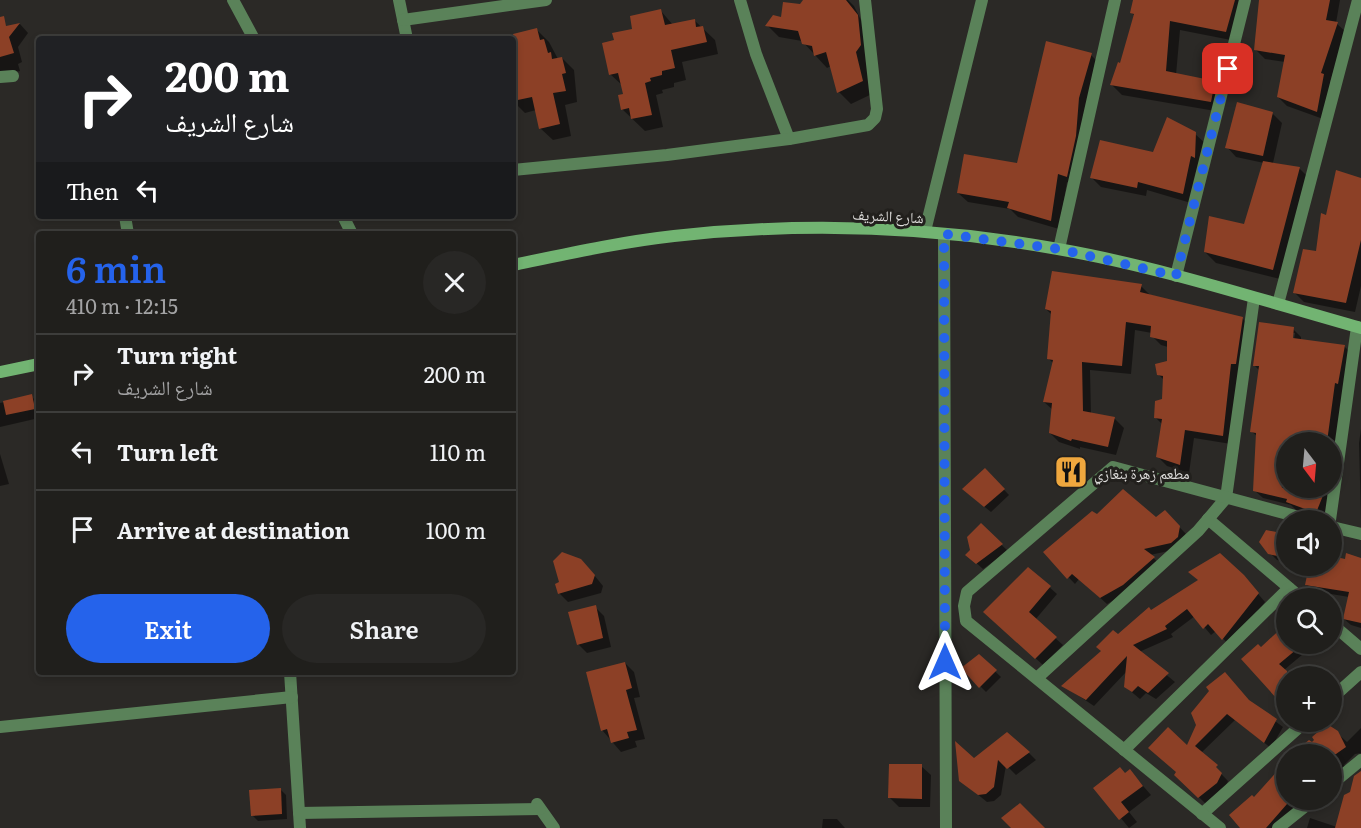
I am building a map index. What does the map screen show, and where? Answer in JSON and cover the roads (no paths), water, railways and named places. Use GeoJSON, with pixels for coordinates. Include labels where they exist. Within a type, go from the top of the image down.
{"type":"FeatureCollection","features":[{"type":"Feature","properties":{"kind":"main road","name":"شارع الشريف"},"geometry":{"type":"LineString","coordinates":[[516,264],[672,236],[755,229],[818,227],[925,231],[1059,249],[1176,276],[1359,328]]}},
{"type":"Feature","properties":{"kind":"main road"},"geometry":{"type":"LineString","coordinates":[[0,372],[36,365]]}},
{"type":"Feature","properties":{"kind":"street"},"geometry":{"type":"LineString","coordinates":[[233,0],[252,36]]}},
{"type":"Feature","properties":{"kind":"street"},"geometry":{"type":"LineString","coordinates":[[399,0],[407,36]]}},
{"type":"Feature","properties":{"kind":"street"},"geometry":{"type":"LineString","coordinates":[[403,20],[546,0]]}},
{"type":"Feature","properties":{"kind":"street"},"geometry":{"type":"LineString","coordinates":[[740,0],[756,54],[789,139]]}},
{"type":"Feature","properties":{"kind":"street"},"geometry":{"type":"LineString","coordinates":[[516,170],[667,155],[789,139],[868,125],[875,118],[877,109],[865,0]]}},
{"type":"Feature","properties":{"kind":"street"},"geometry":{"type":"LineString","coordinates":[[925,231],[982,0]]}},
{"type":"Feature","properties":{"kind":"street"},"geometry":{"type":"LineString","coordinates":[[1059,249],[1115,0]]}},
{"type":"Feature","properties":{"kind":"street"},"geometry":{"type":"LineString","coordinates":[[1176,276],[1245,0]]}},
{"type":"Feature","properties":{"kind":"street"},"geometry":{"type":"LineString","coordinates":[[1278,304],[1358,0]]}},
{"type":"Feature","properties":{"kind":"street"},"geometry":{"type":"LineString","coordinates":[[944,234],[946,828]]}},
{"type":"Feature","properties":{"kind":"street"},"geometry":{"type":"LineString","coordinates":[[1037,678],[1208,519],[1226,498],[1254,298]]}},
{"type":"Feature","properties":{"kind":"street"},"geometry":{"type":"LineString","coordinates":[[1332,510],[1359,328]]}},
{"type":"Feature","properties":{"kind":"street"},"geometry":{"type":"LineString","coordinates":[[1220,828],[966,621],[964,606],[968,592],[1111,467],[1276,511]]}},
{"type":"Feature","properties":{"kind":"street"},"geometry":{"type":"LineString","coordinates":[[1208,519],[1289,588]]}},
{"type":"Feature","properties":{"kind":"street"},"geometry":{"type":"LineString","coordinates":[[1342,529],[1361,534]]}},
{"type":"Feature","properties":{"kind":"street"},"geometry":{"type":"LineString","coordinates":[[1124,750],[1276,601]]}},
{"type":"Feature","properties":{"kind":"street"},"geometry":{"type":"LineString","coordinates":[[1342,633],[1361,649]]}},
{"type":"Feature","properties":{"kind":"street"},"geometry":{"type":"LineString","coordinates":[[1342,689],[1361,672]]}},
{"type":"Feature","properties":{"kind":"street"},"geometry":{"type":"LineString","coordinates":[[290,675],[300,828]]}},
{"type":"Feature","properties":{"kind":"street"},"geometry":{"type":"LineString","coordinates":[[0,727],[292,697]]}},
{"type":"Feature","properties":{"kind":"street"},"geometry":{"type":"LineString","coordinates":[[1202,814],[1294,732]]}},
{"type":"Feature","properties":{"kind":"street"},"geometry":{"type":"LineString","coordinates":[[1342,776],[1361,760]]}},
{"type":"Feature","properties":{"kind":"street"},"geometry":{"type":"LineString","coordinates":[[299,813],[538,807],[554,828]]}},
{"type":"Feature","properties":{"kind":"street"},"geometry":{"type":"LineString","coordinates":[[1278,828],[1300,810]]}},
{"type":"Feature","properties":{"kind":"place","name":"مطعم زهرة بنغازي"},"geometry":{"type":"Point","coordinates":[1071,472]}}]}
